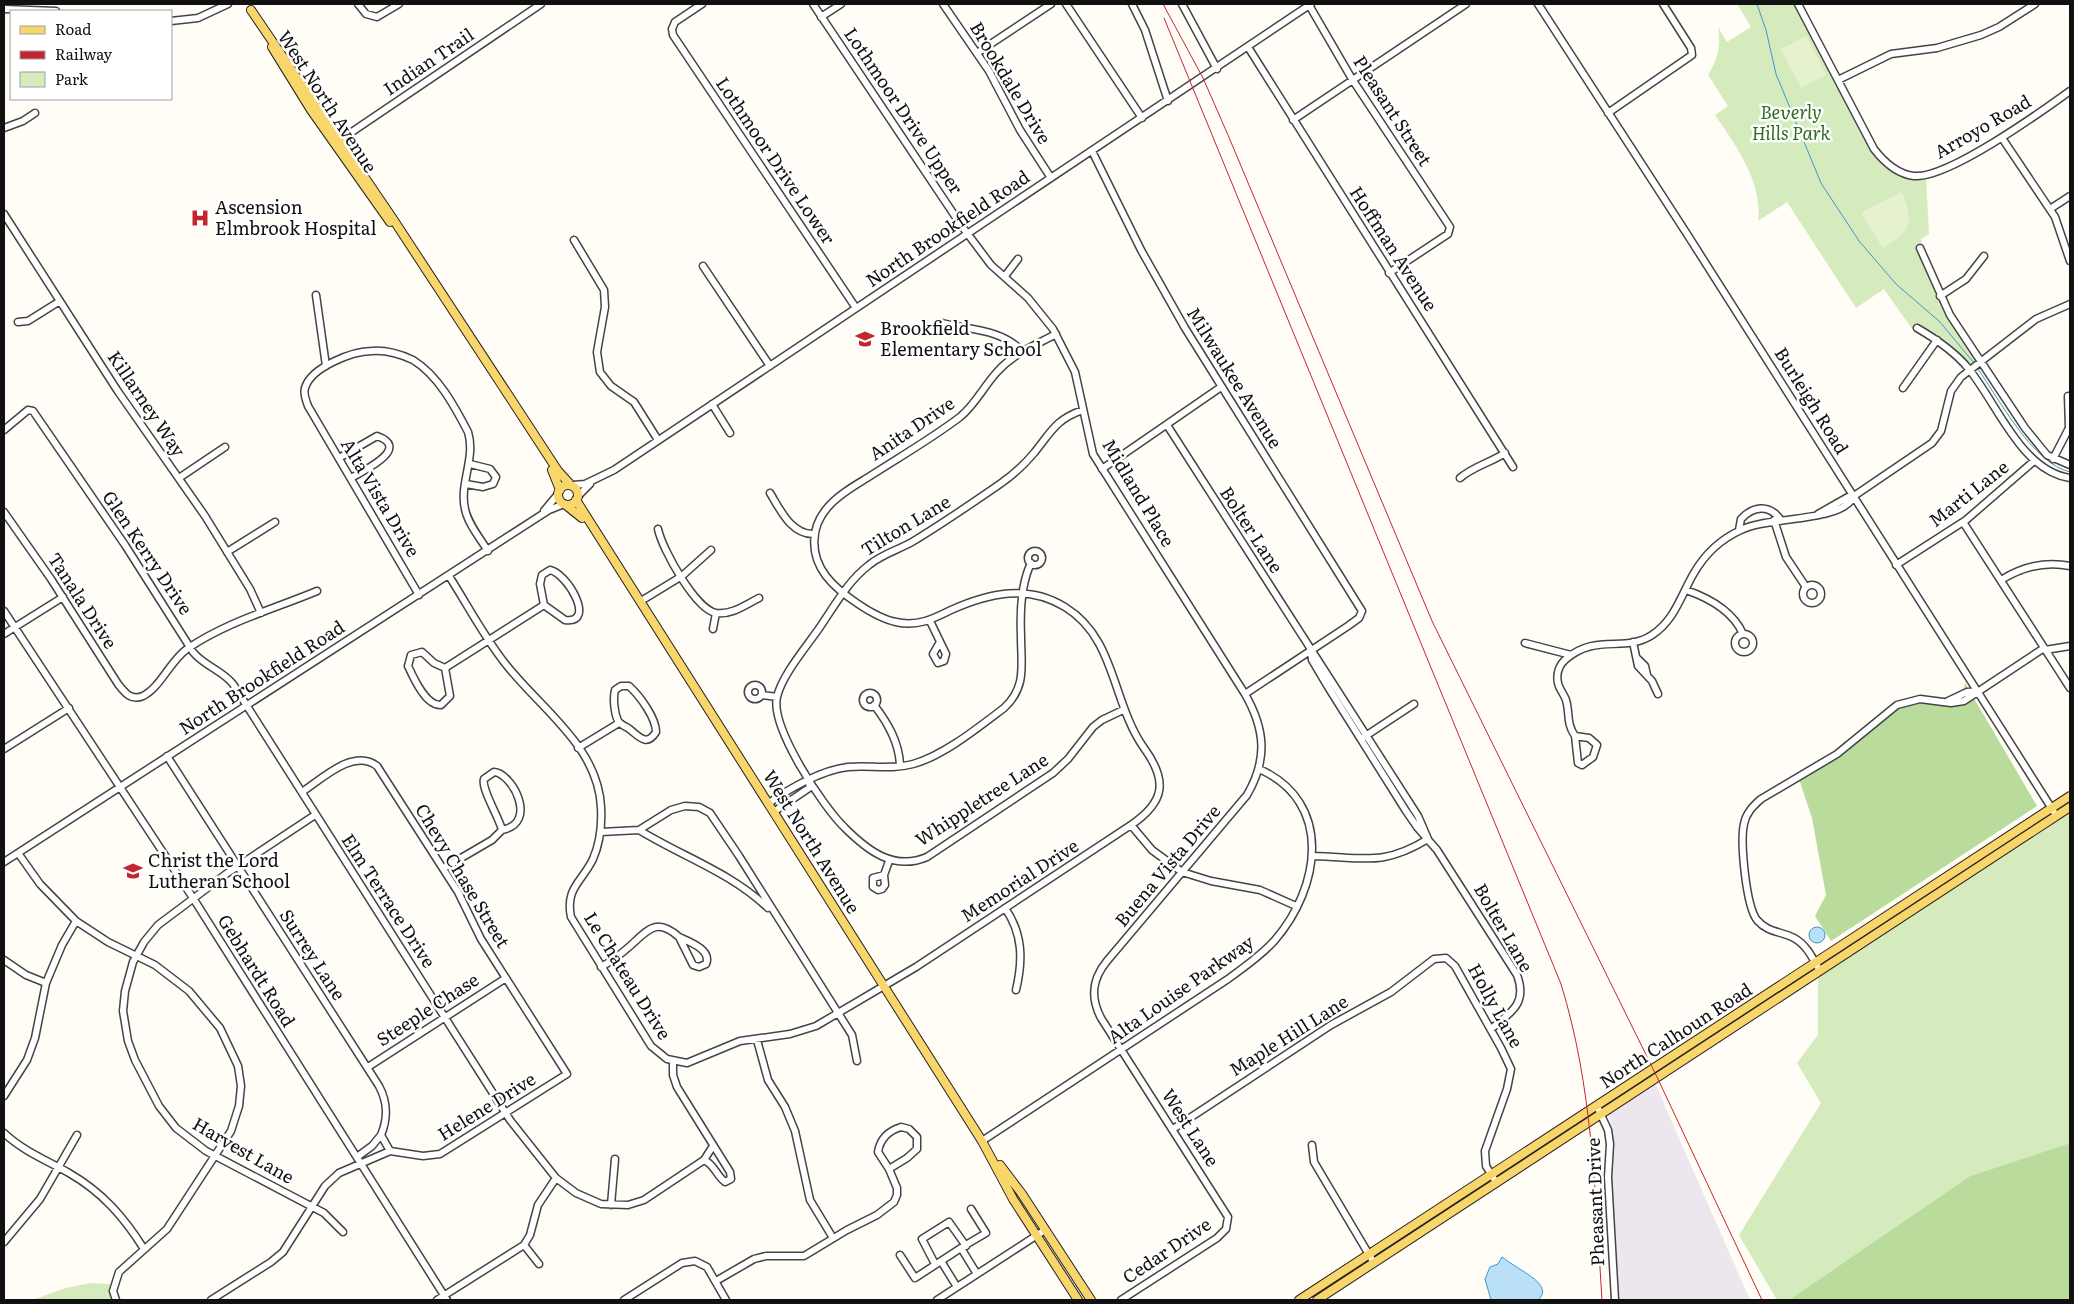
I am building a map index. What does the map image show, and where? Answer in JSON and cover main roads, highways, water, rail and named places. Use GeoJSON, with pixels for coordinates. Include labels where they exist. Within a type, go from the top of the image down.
{"type":"FeatureCollection","features":[{"type":"Feature","properties":{"kind":"main road","name":"West North Avenue"},"geometry":{"type":"LineString","coordinates":[[248,7],[294,84],[418,256],[558,471],[571,484]]}},
{"type":"Feature","properties":{"kind":"main road","name":"West North Avenue"},"geometry":{"type":"LineString","coordinates":[[532,430],[558,482],[559,492]]}},
{"type":"Feature","properties":{"kind":"main road"},"geometry":{"type":"LineString","coordinates":[[571,484],[577,498],[565,505],[559,499],[559,492],[563,486],[571,484]]}},
{"type":"Feature","properties":{"kind":"main road","name":"West North Avenue"},"geometry":{"type":"LineString","coordinates":[[577,498],[610,554],[984,1144],[1037,1236],[1078,1300]]}},
{"type":"Feature","properties":{"kind":"main road","name":"West North Avenue"},"geometry":{"type":"LineString","coordinates":[[565,505],[582,518],[610,554]]}},
{"type":"Feature","properties":{"kind":"main road","name":"North Calhoun Road"},"geometry":{"type":"LineString","coordinates":[[1299,1300],[2070,796]]}},
{"type":"Feature","properties":{"kind":"main road","name":"North Calhoun Road"},"geometry":{"type":"LineString","coordinates":[[1317,1300],[2070,807]]}},
{"type":"Feature","properties":{"kind":"main road","name":"West North Avenue"},"geometry":{"type":"LineString","coordinates":[[984,1144],[1022,1194],[1091,1300]]}},
{"type":"Feature","properties":{"kind":"water"},"geometry":{"type":"Polygon","coordinates":[[[1817,927],[1823,929],[1825,935],[1823,941],[1817,943],[1811,941],[1809,935],[1811,929],[1817,927]]]}},
{"type":"Feature","properties":{"kind":"water"},"geometry":{"type":"Polygon","coordinates":[[[1502,1257],[1540,1284],[1542,1295],[1538,1300],[1491,1300],[1485,1279],[1490,1267],[1498,1264],[1502,1257]]]}},
{"type":"Feature","properties":{"kind":"waterway"},"geometry":{"type":"LineString","coordinates":[[1757,4],[1766,30],[1776,74],[1821,183],[1859,241],[1896,284],[1940,322],[1974,363]]}},
{"type":"Feature","properties":{"kind":"waterway"},"geometry":{"type":"LineString","coordinates":[[1978,369],[2030,444],[2056,467],[2070,472]]}},
{"type":"Feature","properties":{"kind":"railway"},"geometry":{"type":"LineString","coordinates":[[1163,4],[1203,78],[1228,135],[1432,621],[1657,1077],[1762,1300]]}},
{"type":"Feature","properties":{"kind":"railway"},"geometry":{"type":"LineString","coordinates":[[1164,18],[1561,984],[1572,1023],[1586,1101],[1591,1141],[1602,1300]]}},
{"type":"Feature","properties":{"kind":"place","name":"Ascension Elmbrook Hospital"},"geometry":{"type":"Point","coordinates":[200,218]}},
{"type":"Feature","properties":{"kind":"place","name":"Brookfield Elementary School"},"geometry":{"type":"Point","coordinates":[865,339]}},
{"type":"Feature","properties":{"kind":"place","name":"Christ the Lord Lutheran School"},"geometry":{"type":"Point","coordinates":[133,871]}},
{"type":"Feature","properties":{"kind":"park label","name":"Beverly Hills Park"},"geometry":{"type":"Point","coordinates":[1791,123]}}]}
